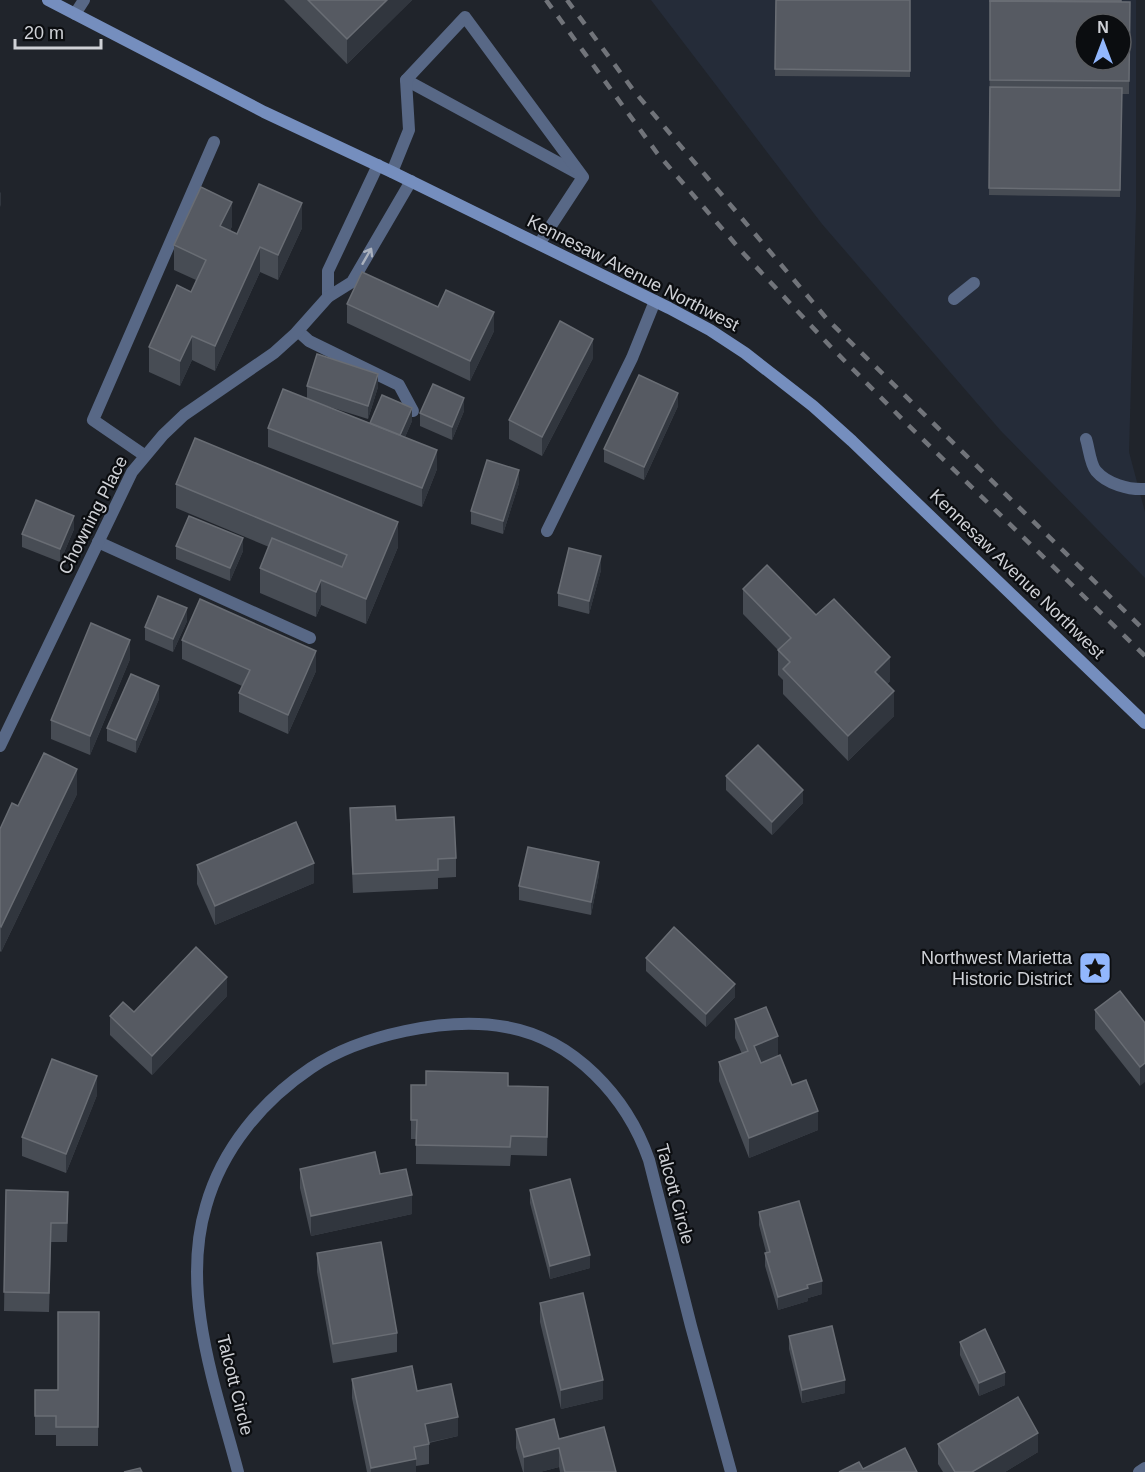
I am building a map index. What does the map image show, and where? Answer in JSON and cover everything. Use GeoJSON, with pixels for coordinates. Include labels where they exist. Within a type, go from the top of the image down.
{"type":"FeatureCollection","features":[{"type":"Feature","properties":{"kind":"street","name":"Kennesaw Avenue Northwest"},"geometry":{"type":"LineString","coordinates":[[48,0],[264,112],[378,165],[655,301],[710,330],[745,353],[813,406],[852,441],[1145,723]]}},
{"type":"Feature","properties":{"kind":"street"},"geometry":{"type":"LineString","coordinates":[[75,14],[84,0]]}},
{"type":"Feature","properties":{"kind":"street"},"geometry":{"type":"LineString","coordinates":[[392,172],[409,130],[406,80],[465,17],[583,177]]}},
{"type":"Feature","properties":{"kind":"street"},"geometry":{"type":"LineString","coordinates":[[406,80],[583,177]]}},
{"type":"Feature","properties":{"kind":"street"},"geometry":{"type":"LineString","coordinates":[[144,455],[93,420],[214,142]]}},
{"type":"Feature","properties":{"kind":"street"},"geometry":{"type":"LineString","coordinates":[[328,297],[328,271],[378,165]]}},
{"type":"Feature","properties":{"kind":"street"},"geometry":{"type":"LineString","coordinates":[[539,244],[583,177]]}},
{"type":"Feature","properties":{"kind":"street","name":"Chowning Place"},"geometry":{"type":"LineString","coordinates":[[0,746],[132,472],[144,455],[184,415],[250,371],[298,331],[328,297],[352,282],[411,181]]}},
{"type":"Feature","properties":{"kind":"street"},"geometry":{"type":"LineString","coordinates":[[954,299],[974,283]]}},
{"type":"Feature","properties":{"kind":"street"},"geometry":{"type":"LineString","coordinates":[[546,531],[632,358],[655,301]]}},
{"type":"Feature","properties":{"kind":"street"},"geometry":{"type":"LineString","coordinates":[[298,331],[309,341],[399,385],[412,411]]}},
{"type":"Feature","properties":{"kind":"street"},"geometry":{"type":"LineString","coordinates":[[1086,439],[1095,470],[1111,483],[1134,490],[1145,489]]}},
{"type":"Feature","properties":{"kind":"street"},"geometry":{"type":"LineString","coordinates":[[98,542],[310,638]]}},
{"type":"Feature","properties":{"kind":"street","name":"Talcott Circle"},"geometry":{"type":"LineString","coordinates":[[238,1472],[210,1363],[198,1291],[198,1264],[205,1207],[220,1167],[244,1131],[275,1096],[312,1067],[349,1049],[383,1037],[423,1027],[459,1024],[508,1027],[530,1034],[567,1052],[596,1075],[631,1119],[642,1139],[649,1160],[731,1472]]}},
{"type":"Feature","properties":{"kind":"street"},"geometry":{"type":"LineString","coordinates":[[1139,1472],[1145,1468]]}},
{"type":"Feature","properties":{"kind":"shaded area"},"geometry":{"type":"Polygon","coordinates":[[[651,0],[1136,0],[1136,210],[1129,452],[1145,512],[1145,578],[1001,431],[822,224],[651,0]]]}},
{"type":"Feature","properties":{"kind":"building"},"geometry":{"type":"Polygon","coordinates":[[[308,0],[387,0],[347,39],[308,0]]]}},
{"type":"Feature","properties":{"kind":"building"},"geometry":{"type":"Polygon","coordinates":[[[776,0],[910,0],[910,71],[775,69],[776,0]]]}},
{"type":"Feature","properties":{"kind":"building"},"geometry":{"type":"Polygon","coordinates":[[[1121,0],[1121,2],[990,1],[1121,0]]]}},
{"type":"Feature","properties":{"kind":"building"},"geometry":{"type":"Polygon","coordinates":[[[990,1],[1130,2],[1130,12],[1073,12],[1073,72],[1129,72],[1129,81],[990,80],[990,1]]]}},
{"type":"Feature","properties":{"kind":"building"},"geometry":{"type":"Polygon","coordinates":[[[990,87],[1122,88],[1120,190],[989,188],[990,87]]]}},
{"type":"Feature","properties":{"kind":"building"},"geometry":{"type":"Polygon","coordinates":[[[259,184],[302,203],[278,255],[260,247],[215,346],[192,336],[180,361],[149,347],[177,285],[191,292],[206,260],[174,245],[201,187],[232,202],[220,226],[237,234],[259,184]]]}},
{"type":"Feature","properties":{"kind":"building"},"geometry":{"type":"Polygon","coordinates":[[[362,272],[438,307],[446,290],[494,312],[470,361],[347,304],[362,272]]]}},
{"type":"Feature","properties":{"kind":"building"},"geometry":{"type":"Polygon","coordinates":[[[560,321],[593,339],[542,437],[509,420],[560,321]]]}},
{"type":"Feature","properties":{"kind":"building"},"geometry":{"type":"Polygon","coordinates":[[[317,354],[378,374],[368,406],[307,386],[317,354]]]}},
{"type":"Feature","properties":{"kind":"building"},"geometry":{"type":"Polygon","coordinates":[[[639,375],[678,393],[644,467],[604,449],[639,375]]]}},
{"type":"Feature","properties":{"kind":"building"},"geometry":{"type":"Polygon","coordinates":[[[433,384],[464,398],[452,427],[420,413],[433,384]]]}},
{"type":"Feature","properties":{"kind":"building"},"geometry":{"type":"Polygon","coordinates":[[[283,389],[437,450],[422,488],[268,428],[283,389]]]}},
{"type":"Feature","properties":{"kind":"building"},"geometry":{"type":"Polygon","coordinates":[[[382,395],[412,408],[400,435],[370,423],[382,395]]]}},
{"type":"Feature","properties":{"kind":"building"},"geometry":{"type":"Polygon","coordinates":[[[195,438],[398,522],[366,599],[321,580],[316,592],[260,568],[272,538],[342,567],[347,555],[176,484],[195,438]]]}},
{"type":"Feature","properties":{"kind":"building"},"geometry":{"type":"Polygon","coordinates":[[[487,460],[519,470],[503,521],[471,511],[487,460]]]}},
{"type":"Feature","properties":{"kind":"building"},"geometry":{"type":"Polygon","coordinates":[[[36,500],[74,516],[60,549],[22,534],[36,500]]]}},
{"type":"Feature","properties":{"kind":"building"},"geometry":{"type":"Polygon","coordinates":[[[189,516],[243,538],[230,568],[176,546],[189,516]]]}},
{"type":"Feature","properties":{"kind":"building"},"geometry":{"type":"Polygon","coordinates":[[[569,548],[601,556],[589,601],[558,593],[569,548]]]}},
{"type":"Feature","properties":{"kind":"building"},"geometry":{"type":"Polygon","coordinates":[[[767,565],[816,615],[834,599],[890,657],[875,672],[894,691],[848,736],[783,669],[790,662],[778,650],[791,638],[743,589],[767,565]]]}},
{"type":"Feature","properties":{"kind":"building"},"geometry":{"type":"Polygon","coordinates":[[[158,596],[187,608],[173,639],[145,627],[158,596]]]}},
{"type":"Feature","properties":{"kind":"building"},"geometry":{"type":"Polygon","coordinates":[[[200,599],[316,651],[288,715],[239,693],[250,670],[182,640],[200,599]]]}},
{"type":"Feature","properties":{"kind":"building"},"geometry":{"type":"Polygon","coordinates":[[[91,623],[130,640],[90,736],[51,720],[91,623]]]}},
{"type":"Feature","properties":{"kind":"building"},"geometry":{"type":"Polygon","coordinates":[[[131,674],[159,686],[136,740],[107,728],[131,674]]]}},
{"type":"Feature","properties":{"kind":"building"},"geometry":{"type":"Polygon","coordinates":[[[758,745],[803,790],[772,822],[726,776],[758,745]]]}},
{"type":"Feature","properties":{"kind":"building"},"geometry":{"type":"Polygon","coordinates":[[[44,753],[77,769],[1,927],[0,829],[12,803],[18,806],[44,753]]]}},
{"type":"Feature","properties":{"kind":"building"},"geometry":{"type":"Polygon","coordinates":[[[395,806],[396,820],[454,817],[456,858],[438,859],[438,870],[353,874],[350,808],[395,806]]]}},
{"type":"Feature","properties":{"kind":"building"},"geometry":{"type":"Polygon","coordinates":[[[296,822],[314,863],[215,906],[197,865],[296,822]]]}},
{"type":"Feature","properties":{"kind":"building"},"geometry":{"type":"Polygon","coordinates":[[[528,847],[599,862],[591,902],[519,886],[528,847]]]}},
{"type":"Feature","properties":{"kind":"building"},"geometry":{"type":"Polygon","coordinates":[[[674,927],[735,984],[706,1014],[646,958],[674,927]]]}},
{"type":"Feature","properties":{"kind":"building"},"geometry":{"type":"Polygon","coordinates":[[[196,947],[227,977],[152,1056],[110,1016],[123,1002],[134,1012],[196,947]]]}},
{"type":"Feature","properties":{"kind":"building"},"geometry":{"type":"Polygon","coordinates":[[[1120,991],[1145,1023],[1145,1063],[1140,1067],[1095,1010],[1120,991]]]}},
{"type":"Feature","properties":{"kind":"building"},"geometry":{"type":"Polygon","coordinates":[[[766,1007],[778,1036],[754,1046],[761,1063],[780,1055],[792,1085],[806,1080],[818,1111],[749,1138],[719,1062],[748,1051],[735,1019],[766,1007]]]}},
{"type":"Feature","properties":{"kind":"building"},"geometry":{"type":"Polygon","coordinates":[[[52,1059],[97,1076],[66,1154],[22,1137],[52,1059]]]}},
{"type":"Feature","properties":{"kind":"building"},"geometry":{"type":"Polygon","coordinates":[[[426,1071],[508,1073],[508,1086],[548,1087],[547,1137],[511,1136],[510,1147],[416,1145],[417,1120],[411,1120],[411,1085],[426,1085],[426,1071]]]}},
{"type":"Feature","properties":{"kind":"building"},"geometry":{"type":"Polygon","coordinates":[[[375,1152],[380,1174],[406,1169],[412,1195],[311,1216],[300,1169],[375,1152]]]}},
{"type":"Feature","properties":{"kind":"building"},"geometry":{"type":"Polygon","coordinates":[[[570,1179],[590,1255],[550,1266],[530,1190],[570,1179]]]}},
{"type":"Feature","properties":{"kind":"building"},"geometry":{"type":"Polygon","coordinates":[[[6,1190],[68,1192],[67,1223],[51,1223],[49,1293],[4,1292],[6,1190]]]}},
{"type":"Feature","properties":{"kind":"building"},"geometry":{"type":"Polygon","coordinates":[[[799,1201],[822,1281],[778,1297],[765,1253],[770,1252],[759,1212],[799,1201]]]}},
{"type":"Feature","properties":{"kind":"building"},"geometry":{"type":"Polygon","coordinates":[[[381,1242],[397,1333],[333,1344],[317,1253],[381,1242]]]}},
{"type":"Feature","properties":{"kind":"building"},"geometry":{"type":"Polygon","coordinates":[[[583,1293],[603,1380],[561,1390],[540,1303],[583,1293]]]}},
{"type":"Feature","properties":{"kind":"building"},"geometry":{"type":"Polygon","coordinates":[[[58,1312],[99,1312],[98,1427],[56,1427],[56,1416],[35,1416],[35,1390],[58,1390],[58,1312]]]}},
{"type":"Feature","properties":{"kind":"building"},"geometry":{"type":"Polygon","coordinates":[[[832,1326],[845,1380],[802,1390],[789,1336],[832,1326]]]}},
{"type":"Feature","properties":{"kind":"building"},"geometry":{"type":"Polygon","coordinates":[[[985,1329],[1005,1372],[979,1383],[960,1342],[985,1329]]]}},
{"type":"Feature","properties":{"kind":"building"},"geometry":{"type":"Polygon","coordinates":[[[412,1366],[417,1391],[451,1384],[458,1417],[425,1424],[429,1444],[414,1447],[416,1459],[371,1468],[352,1379],[412,1366]]]}},
{"type":"Feature","properties":{"kind":"building"},"geometry":{"type":"Polygon","coordinates":[[[1018,1397],[1038,1433],[972,1472],[955,1472],[938,1444],[1018,1397]]]}},
{"type":"Feature","properties":{"kind":"building"},"geometry":{"type":"Polygon","coordinates":[[[554,1419],[559,1439],[604,1427],[616,1472],[565,1472],[559,1448],[524,1457],[516,1429],[554,1419]]]}},
{"type":"Feature","properties":{"kind":"building"},"geometry":{"type":"Polygon","coordinates":[[[905,1448],[917,1472],[839,1472],[859,1462],[863,1469],[905,1448]]]}},
{"type":"Feature","properties":{"kind":"building"},"geometry":{"type":"Polygon","coordinates":[[[140,1468],[142,1472],[124,1472],[140,1468]]]}},
{"type":"Feature","properties":{"kind":"railway"},"geometry":{"type":"LineString","coordinates":[[546,0],[657,153],[744,254],[906,423],[1145,656]]}},
{"type":"Feature","properties":{"kind":"railway"},"geometry":{"type":"LineString","coordinates":[[567,0],[634,91],[827,319],[1145,631]]}},
{"type":"Feature","properties":{"kind":"place","name":"Northwest Marietta Historic District"},"geometry":{"type":"Point","coordinates":[1095,968]}}]}
